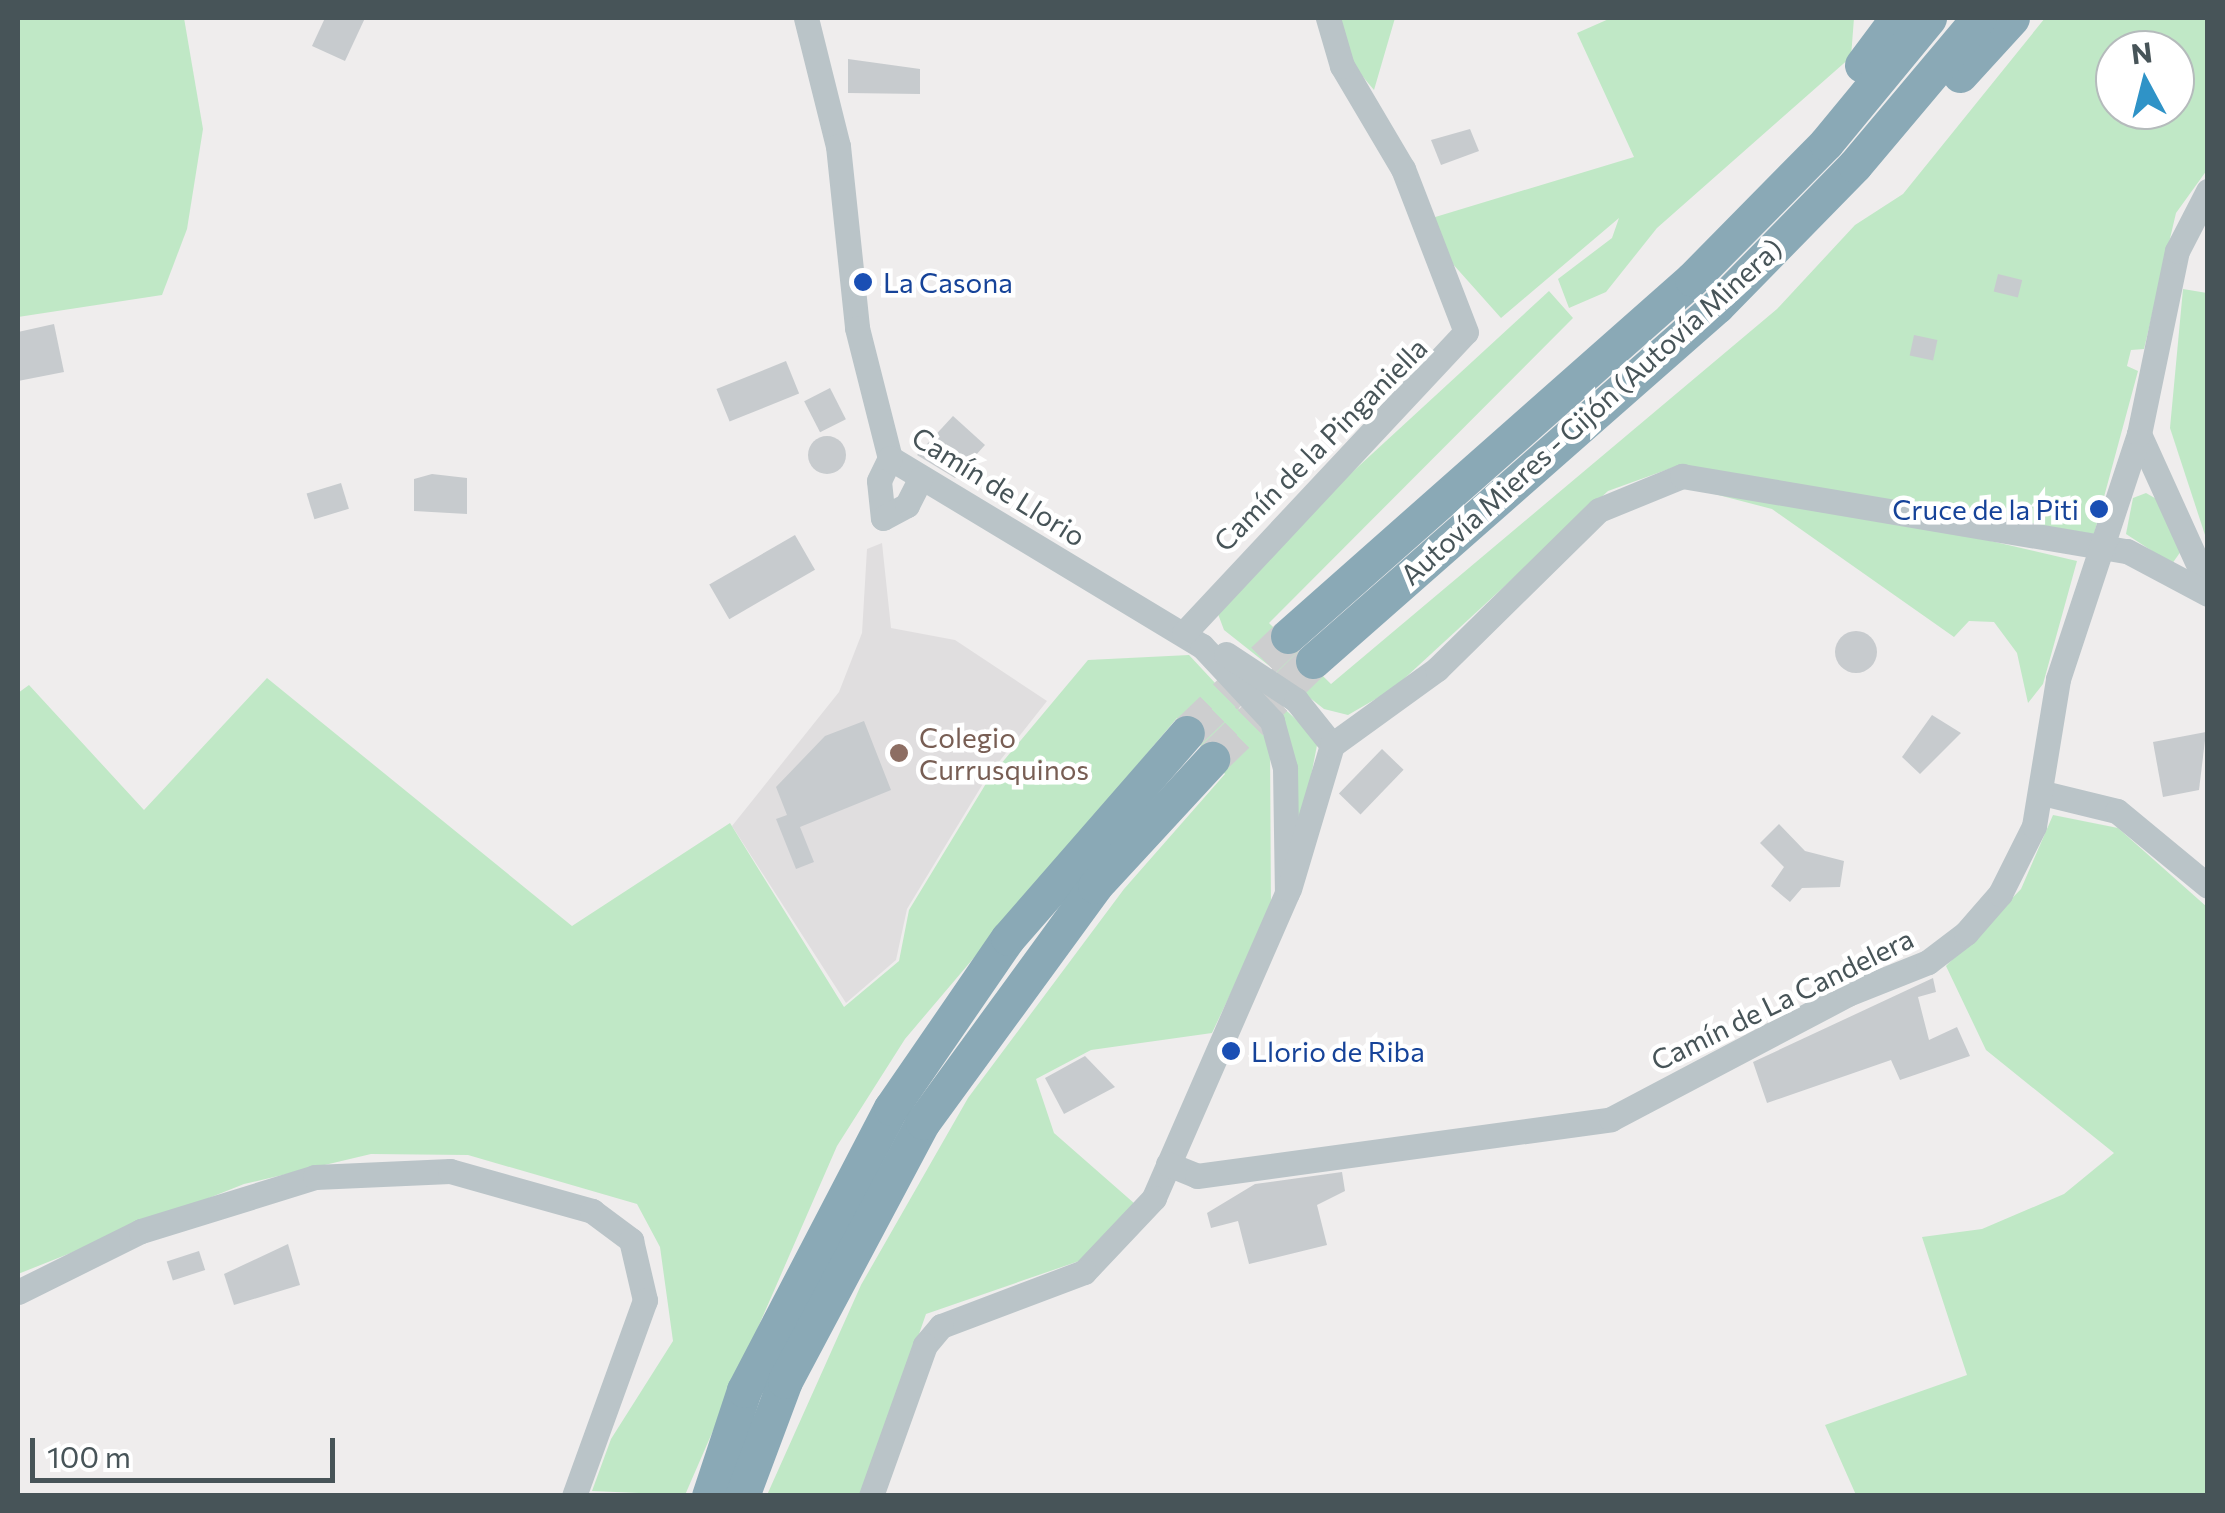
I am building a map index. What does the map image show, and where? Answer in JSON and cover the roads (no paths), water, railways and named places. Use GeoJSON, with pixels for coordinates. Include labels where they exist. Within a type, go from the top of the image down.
{"type":"FeatureCollection","features":[{"type":"Feature","properties":{"kind":"highway"},"geometry":{"type":"LineString","coordinates":[[1692,279],[1896,18]]}},
{"type":"Feature","properties":{"kind":"highway","name":"Autovía Mieres - Gijón (Autovía Minera)"},"geometry":{"type":"LineString","coordinates":[[1288,636],[1692,279],[1826,143],[1929,18]]}},
{"type":"Feature","properties":{"kind":"highway","name":"Autovía Mieres - Gijón (Autovía Minera)"},"geometry":{"type":"LineString","coordinates":[[1313,661],[1717,306],[1855,165],[1979,18]]}},
{"type":"Feature","properties":{"kind":"highway"},"geometry":{"type":"LineString","coordinates":[[1717,306],[1866,178],[2012,18]]}},
{"type":"Feature","properties":{"kind":"highway"},"geometry":{"type":"LineString","coordinates":[[709,1496],[744,1390],[891,1108],[1043,893],[1187,733]]}},
{"type":"Feature","properties":{"kind":"highway"},"geometry":{"type":"LineString","coordinates":[[742,1496],[784,1381],[924,1122],[1083,901],[1212,759]]}},
{"type":"Feature","properties":{"kind":"street","name":"Camín de Llorio"},"geometry":{"type":"LineString","coordinates":[[806,18],[838,146],[857,328],[890,458],[1193,639],[1242,659],[1296,700],[1332,745],[1308,850],[1168,1164],[1132,1228],[1084,1272],[941,1326],[924,1345],[871,1496]]}},
{"type":"Feature","properties":{"kind":"street","name":"Camín de la Pinganiella"},"geometry":{"type":"LineString","coordinates":[[1193,639],[1466,332],[1403,169],[1342,66],[1328,18]]}},
{"type":"Feature","properties":{"kind":"street","name":"Camín de La Candelera"},"geometry":{"type":"LineString","coordinates":[[1168,1164],[1197,1176],[1584,1126],[1630,1111],[1831,1002],[1928,962],[1966,933],[2022,857],[2043,792],[2058,678],[2139,434],[2177,252],[2208,191]]}},
{"type":"Feature","properties":{"kind":"street"},"geometry":{"type":"LineString","coordinates":[[2139,434],[2208,586]]}},
{"type":"Feature","properties":{"kind":"street"},"geometry":{"type":"LineString","coordinates":[[890,458],[878,481],[883,518],[907,505],[920,479]]}},
{"type":"Feature","properties":{"kind":"street"},"geometry":{"type":"LineString","coordinates":[[1332,745],[1437,669],[1599,510],[1682,476],[2103,547],[2208,594]]}},
{"type":"Feature","properties":{"kind":"street","name":"Camín de Llorio"},"geometry":{"type":"LineString","coordinates":[[1193,639],[1272,721],[1285,768],[1287,893]]}},
{"type":"Feature","properties":{"kind":"street"},"geometry":{"type":"LineString","coordinates":[[2043,792],[2141,825],[2208,886]]}},
{"type":"Feature","properties":{"kind":"street"},"geometry":{"type":"LineString","coordinates":[[18,1292],[141,1230],[330,1175],[450,1171],[592,1212],[630,1240],[645,1300],[574,1496]]}},
{"type":"Feature","properties":{"kind":"tunnel"},"geometry":{"type":"LineString","coordinates":[[1187,733],[1288,636]]}},
{"type":"Feature","properties":{"kind":"tunnel"},"geometry":{"type":"LineString","coordinates":[[1212,759],[1313,661]]}},
{"type":"Feature","properties":{"kind":"place","name":"La Casona"},"geometry":{"type":"Point","coordinates":[863,282]}},
{"type":"Feature","properties":{"kind":"place","name":"Cruce de la Piti"},"geometry":{"type":"Point","coordinates":[2099,509]}},
{"type":"Feature","properties":{"kind":"place","name":"Colegio Currusquinos"},"geometry":{"type":"Point","coordinates":[899,753]}},
{"type":"Feature","properties":{"kind":"place","name":"Llorio de Riba"},"geometry":{"type":"Point","coordinates":[1231,1051]}}]}
